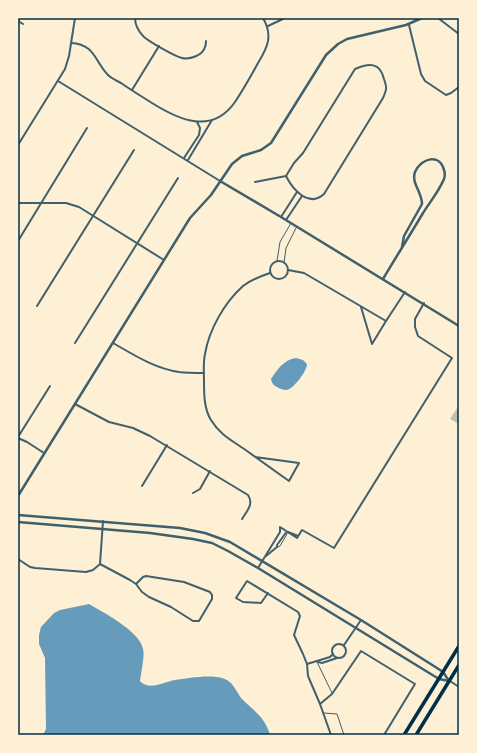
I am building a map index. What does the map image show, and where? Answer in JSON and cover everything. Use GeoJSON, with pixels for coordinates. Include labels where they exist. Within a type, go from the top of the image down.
{"type":"FeatureCollection","features":[{"type":"Feature","properties":{"kind":"highway"},"geometry":{"type":"LineString","coordinates":[[404,735],[459,646]]}},
{"type":"Feature","properties":{"kind":"highway"},"geometry":{"type":"LineString","coordinates":[[416,735],[459,665]]}},
{"type":"Feature","properties":{"kind":"street"},"geometry":{"type":"LineString","coordinates":[[18,145],[65,69],[69,56],[75,18]]}},
{"type":"Feature","properties":{"kind":"street"},"geometry":{"type":"LineString","coordinates":[[135,18],[137,29],[144,37],[177,57],[184,59],[192,58],[200,54],[206,47],[206,40]]}},
{"type":"Feature","properties":{"kind":"street"},"geometry":{"type":"LineString","coordinates":[[187,160],[212,120],[226,111],[234,103],[263,55],[268,42],[268,26],[263,18]]}},
{"type":"Feature","properties":{"kind":"street"},"geometry":{"type":"LineString","coordinates":[[268,26],[285,18]]}},
{"type":"Feature","properties":{"kind":"street"},"geometry":{"type":"LineString","coordinates":[[18,496],[190,218],[210,195],[228,169],[237,159],[260,150],[271,143],[326,55],[333,47],[347,39],[409,25],[422,18]]}},
{"type":"Feature","properties":{"kind":"street"},"geometry":{"type":"LineString","coordinates":[[438,18],[459,34]]}},
{"type":"Feature","properties":{"kind":"street"},"geometry":{"type":"LineString","coordinates":[[18,21],[23,24]]}},
{"type":"Feature","properties":{"kind":"street"},"geometry":{"type":"LineString","coordinates":[[409,25],[421,74],[425,81],[446,95],[459,87]]}},
{"type":"Feature","properties":{"kind":"street"},"geometry":{"type":"LineString","coordinates":[[71,43],[79,43],[87,48],[95,56],[108,75],[167,112],[196,122],[212,120]]}},
{"type":"Feature","properties":{"kind":"street"},"geometry":{"type":"LineString","coordinates":[[132,90],[159,46]]}},
{"type":"Feature","properties":{"kind":"street"},"geometry":{"type":"LineString","coordinates":[[255,182],[286,176],[294,163],[303,153],[355,69],[362,66],[372,65],[380,68],[383,72],[387,89],[383,98],[324,194],[319,198],[312,199],[302,196],[291,185],[286,176]]}},
{"type":"Feature","properties":{"kind":"street"},"geometry":{"type":"LineString","coordinates":[[58,80],[220,181],[291,222],[459,326]]}},
{"type":"Feature","properties":{"kind":"street"},"geometry":{"type":"LineString","coordinates":[[184,158],[199,135],[200,128],[196,122]]}},
{"type":"Feature","properties":{"kind":"street"},"geometry":{"type":"LineString","coordinates":[[18,240],[87,128]]}},
{"type":"Feature","properties":{"kind":"street"},"geometry":{"type":"LineString","coordinates":[[37,306],[134,150]]}},
{"type":"Feature","properties":{"kind":"street"},"geometry":{"type":"LineString","coordinates":[[383,279],[444,178],[444,168],[434,160],[428,159],[423,162],[414,174],[415,183],[422,199],[422,204],[404,236],[402,247]]}},
{"type":"Feature","properties":{"kind":"street"},"geometry":{"type":"LineString","coordinates":[[75,343],[178,178]]}},
{"type":"Feature","properties":{"kind":"street"},"geometry":{"type":"LineString","coordinates":[[281,217],[297,192]]}},
{"type":"Feature","properties":{"kind":"street"},"geometry":{"type":"LineString","coordinates":[[286,220],[302,196]]}},
{"type":"Feature","properties":{"kind":"street"},"geometry":{"type":"LineString","coordinates":[[18,203],[66,203],[79,207],[164,260]]}},
{"type":"Feature","properties":{"kind":"street"},"geometry":{"type":"LineString","coordinates":[[277,261],[284,262],[288,267],[285,277],[280,279],[274,278],[270,273],[270,267],[277,261]]}},
{"type":"Feature","properties":{"kind":"street"},"geometry":{"type":"LineString","coordinates":[[288,270],[304,273],[386,322]]}},
{"type":"Feature","properties":{"kind":"street"},"geometry":{"type":"LineString","coordinates":[[255,457],[299,463],[289,481],[232,442],[219,431],[210,419],[207,411],[204,393],[205,355],[209,338],[216,323],[228,304],[243,286],[254,279],[270,273]]}},
{"type":"Feature","properties":{"kind":"street"},"geometry":{"type":"LineString","coordinates":[[361,307],[372,344],[405,292]]}},
{"type":"Feature","properties":{"kind":"street"},"geometry":{"type":"LineString","coordinates":[[266,556],[280,532],[280,527],[288,532],[292,532],[297,537],[302,530],[334,548],[452,358],[418,336],[415,327],[416,318],[424,303]]}},
{"type":"Feature","properties":{"kind":"street"},"geometry":{"type":"LineString","coordinates":[[113,343],[146,361],[166,369],[180,372],[204,373]]}},
{"type":"Feature","properties":{"kind":"street"},"geometry":{"type":"LineString","coordinates":[[44,454],[27,442],[18,438],[50,386]]}},
{"type":"Feature","properties":{"kind":"street"},"geometry":{"type":"LineString","coordinates":[[75,404],[109,422],[133,428],[167,445],[248,495],[251,504],[242,519]]}},
{"type":"Feature","properties":{"kind":"street"},"geometry":{"type":"LineString","coordinates":[[142,486],[167,445]]}},
{"type":"Feature","properties":{"kind":"street"},"geometry":{"type":"LineString","coordinates":[[193,493],[200,489],[210,472]]}},
{"type":"Feature","properties":{"kind":"street"},"geometry":{"type":"LineString","coordinates":[[18,515],[173,527],[205,534],[230,542],[361,620],[443,672],[449,681]]}},
{"type":"Feature","properties":{"kind":"street"},"geometry":{"type":"LineString","coordinates":[[18,559],[30,567],[35,568],[86,572],[93,570],[100,564],[103,521]]}},
{"type":"Feature","properties":{"kind":"street"},"geometry":{"type":"LineString","coordinates":[[18,522],[172,535],[212,543],[258,568],[439,679],[449,681],[459,687]]}},
{"type":"Feature","properties":{"kind":"street"},"geometry":{"type":"LineString","coordinates":[[258,568],[266,556],[277,547],[284,534],[288,532]]}},
{"type":"Feature","properties":{"kind":"street"},"geometry":{"type":"LineString","coordinates":[[100,564],[136,584],[142,592],[150,597],[171,607],[196,622],[199,621],[212,599],[210,592],[184,582],[146,576],[136,584]]}},
{"type":"Feature","properties":{"kind":"street"},"geometry":{"type":"LineString","coordinates":[[268,593],[261,603],[243,602],[236,598],[247,581],[268,593],[298,612],[300,616],[294,635],[307,664],[308,676],[320,704],[330,735]]}},
{"type":"Feature","properties":{"kind":"street"},"geometry":{"type":"LineString","coordinates":[[344,645],[361,620]]}},
{"type":"Feature","properties":{"kind":"street"},"geometry":{"type":"LineString","coordinates":[[337,658],[333,654],[332,649],[334,645],[339,643],[344,645]]}},
{"type":"Feature","properties":{"kind":"street"},"geometry":{"type":"LineString","coordinates":[[317,662],[322,663],[337,658],[342,658],[346,654],[344,645]]}},
{"type":"Feature","properties":{"kind":"street"},"geometry":{"type":"LineString","coordinates":[[320,704],[332,694],[360,651],[415,684],[384,735]]}},
{"type":"Feature","properties":{"kind":"street"},"geometry":{"type":"LineString","coordinates":[[307,664],[317,662],[330,657],[333,654]]}},
{"type":"Feature","properties":{"kind":"lane"},"geometry":{"type":"LineString","coordinates":[[277,261],[280,242],[291,222]]}},
{"type":"Feature","properties":{"kind":"lane"},"geometry":{"type":"LineString","coordinates":[[284,262],[286,248],[296,226]]}},
{"type":"Feature","properties":{"kind":"lane"},"geometry":{"type":"LineString","coordinates":[[317,662],[332,694]]}},
{"type":"Feature","properties":{"kind":"lane"},"geometry":{"type":"LineString","coordinates":[[323,713],[337,714],[344,735]]}},
{"type":"Feature","properties":{"kind":"water"},"geometry":{"type":"Polygon","coordinates":[[[296,358],[303,360],[307,364],[305,371],[299,380],[292,387],[286,390],[281,389],[272,383],[271,379],[279,368],[284,363],[296,358]]]}},
{"type":"Feature","properties":{"kind":"water"},"geometry":{"type":"Polygon","coordinates":[[[89,604],[129,629],[140,642],[144,655],[140,681],[144,684],[152,686],[175,680],[209,676],[227,680],[232,684],[242,699],[262,719],[270,735],[43,735],[46,729],[45,658],[39,644],[41,627],[54,613],[60,610],[89,604]]]}},
{"type":"Feature","properties":{"kind":"building"},"geometry":{"type":"Polygon","coordinates":[[[459,405],[459,424],[450,419],[459,405]]]}}]}
